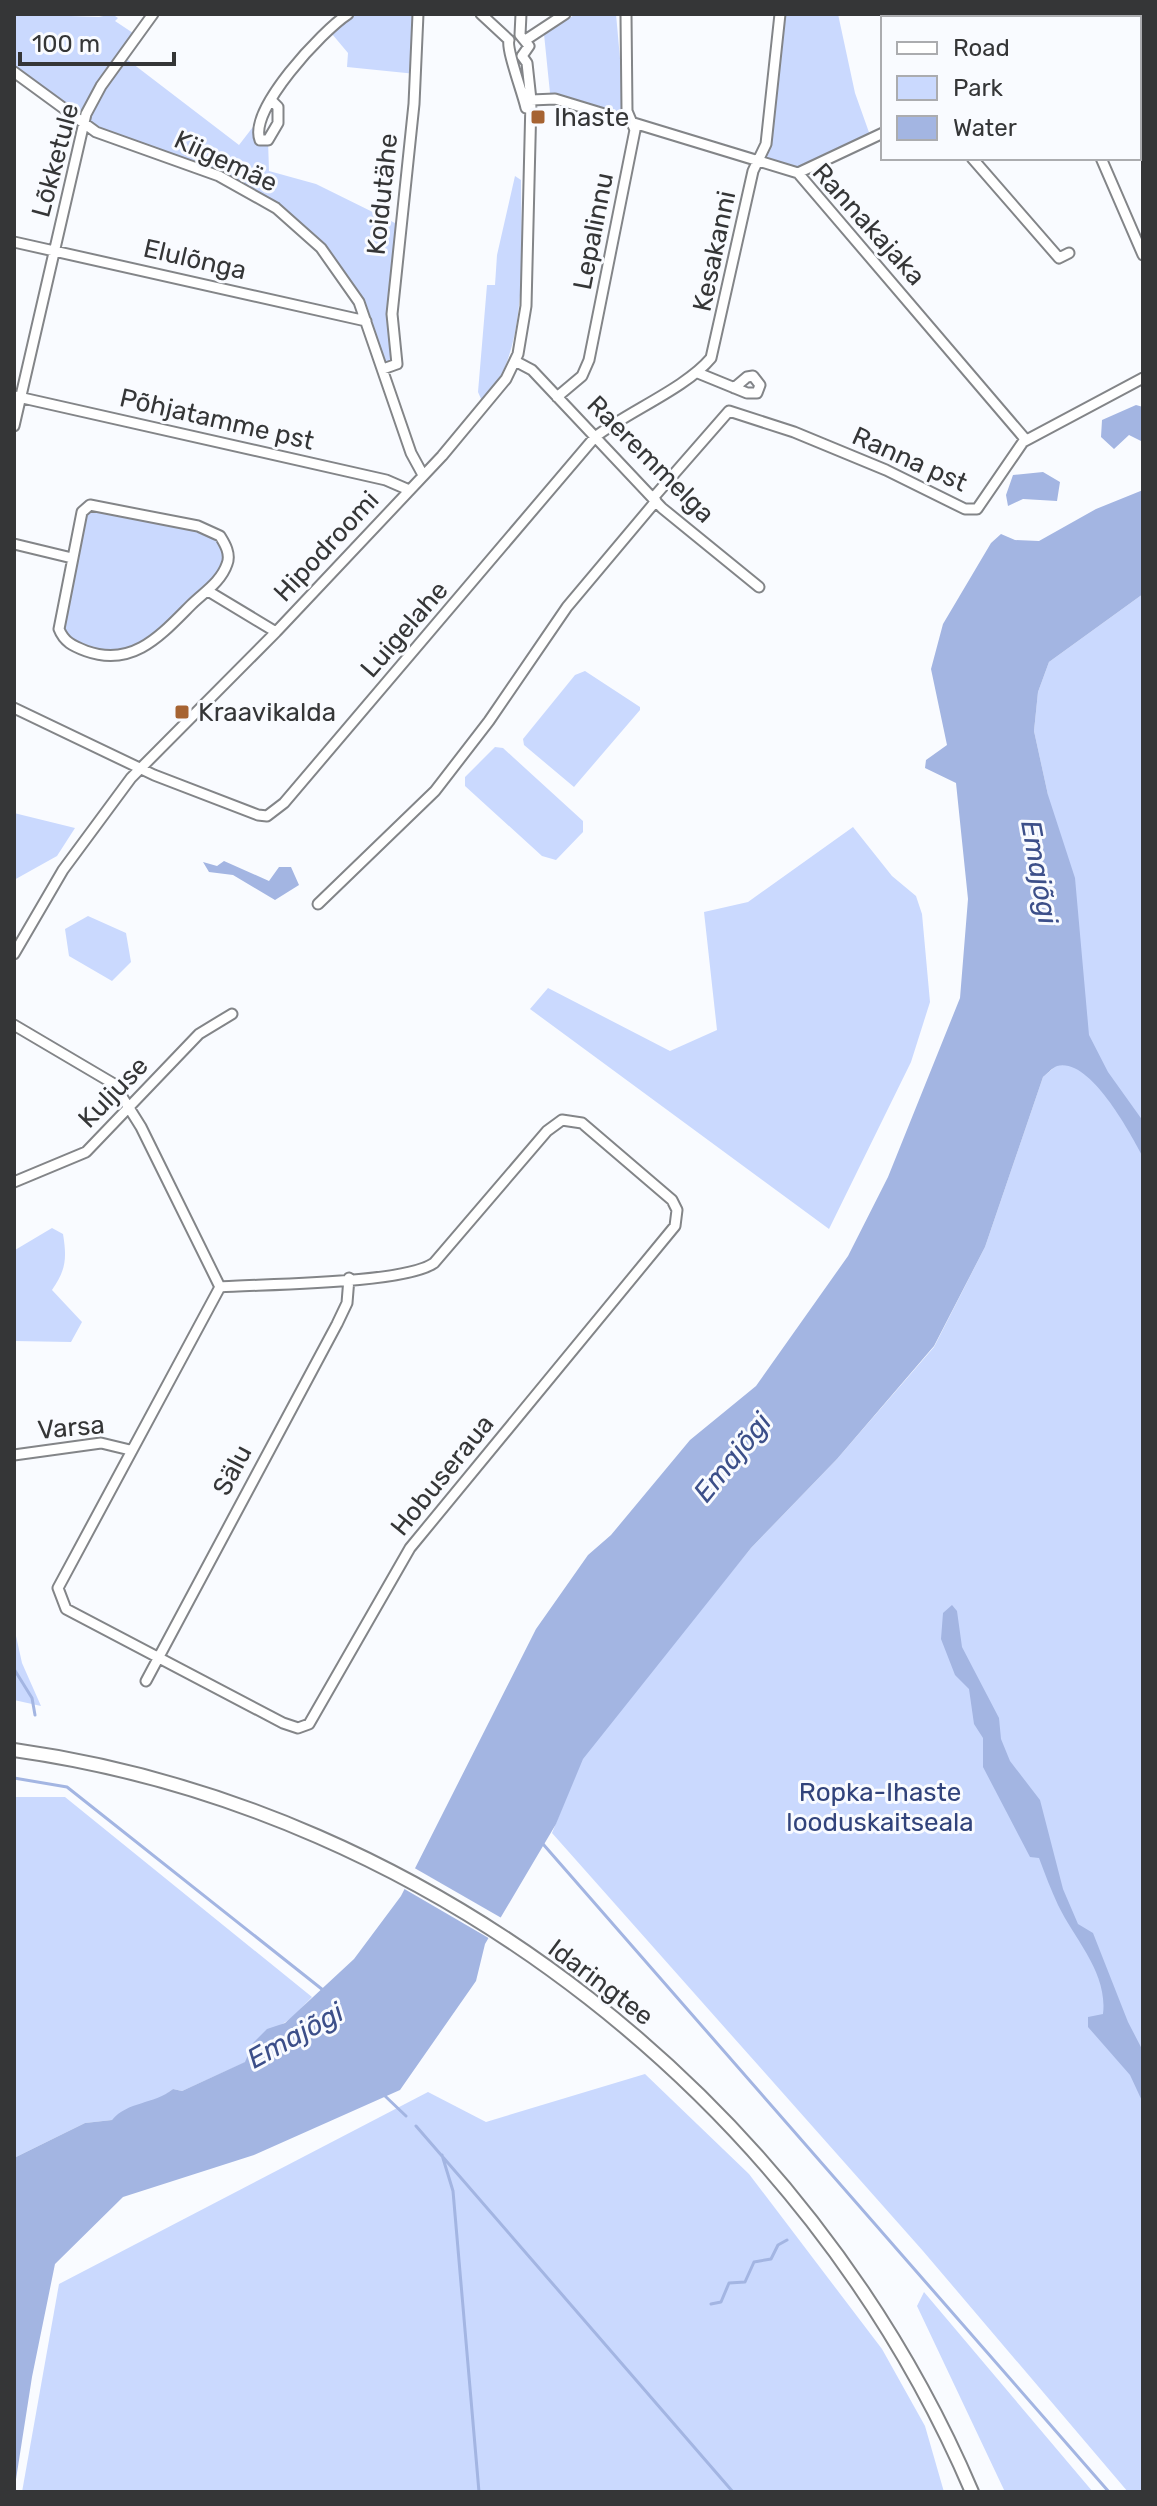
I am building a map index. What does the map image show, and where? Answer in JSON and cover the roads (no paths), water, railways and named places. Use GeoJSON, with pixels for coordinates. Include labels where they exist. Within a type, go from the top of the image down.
{"type":"FeatureCollection","features":[{"type":"Feature","properties":{"kind":"main road","name":"Idaringtee"},"geometry":{"type":"LineString","coordinates":[[14,1750],[102,1767],[257,1814],[398,1876],[544,1965],[653,2050],[749,2145],[833,2247],[898,2343],[972,2492]]}},
{"type":"Feature","properties":{"kind":"street","name":"Lõkketule"},"geometry":{"type":"LineString","coordinates":[[14,426],[17,397],[84,122],[101,86],[153,14]]}},
{"type":"Feature","properties":{"kind":"street"},"geometry":{"type":"LineString","coordinates":[[273,102],[293,66],[332,25],[348,14]]}},
{"type":"Feature","properties":{"kind":"street","name":"Koidutähe"},"geometry":{"type":"LineString","coordinates":[[383,369],[397,364],[392,314],[414,104],[418,14]]}},
{"type":"Feature","properties":{"kind":"street"},"geometry":{"type":"LineString","coordinates":[[481,14],[509,40]]}},
{"type":"Feature","properties":{"kind":"street"},"geometry":{"type":"LineString","coordinates":[[509,40],[507,50],[517,56],[528,49],[523,37],[521,14]]}},
{"type":"Feature","properties":{"kind":"street"},"geometry":{"type":"LineString","coordinates":[[509,40],[523,37],[565,14]]}},
{"type":"Feature","properties":{"kind":"street","name":"Lepalinnu"},"geometry":{"type":"LineString","coordinates":[[557,397],[582,376],[589,360],[635,130],[630,123],[626,14]]}},
{"type":"Feature","properties":{"kind":"street","name":"Kesakanni"},"geometry":{"type":"LineString","coordinates":[[595,437],[698,373],[711,358],[757,162],[766,144],[780,14]]}},
{"type":"Feature","properties":{"kind":"street","name":"Hipodroomi"},"geometry":{"type":"LineString","coordinates":[[14,954],[86,837],[142,766],[276,632],[423,475],[492,400],[515,361],[526,306],[531,100],[527,63],[517,56]]}},
{"type":"Feature","properties":{"kind":"street","name":"Hipodroomi"},"geometry":{"type":"LineString","coordinates":[[517,56],[530,114]]}},
{"type":"Feature","properties":{"kind":"street","name":"Kiigemäe"},"geometry":{"type":"LineString","coordinates":[[14,72],[96,132],[219,176],[276,208],[321,248],[359,302],[411,453],[423,475]]}},
{"type":"Feature","properties":{"kind":"street","name":"Rannakajaka"},"geometry":{"type":"LineString","coordinates":[[531,100],[555,99],[798,173],[1026,440]]}},
{"type":"Feature","properties":{"kind":"street"},"geometry":{"type":"LineString","coordinates":[[798,173],[881,134]]}},
{"type":"Feature","properties":{"kind":"street"},"geometry":{"type":"LineString","coordinates":[[974,160],[1059,258],[1069,253]]}},
{"type":"Feature","properties":{"kind":"street"},"geometry":{"type":"LineString","coordinates":[[1102,160],[1143,255]]}},
{"type":"Feature","properties":{"kind":"street","name":"Elulõnga"},"geometry":{"type":"LineString","coordinates":[[14,242],[366,321]]}},
{"type":"Feature","properties":{"kind":"street","name":"Raeremmelga"},"geometry":{"type":"LineString","coordinates":[[515,361],[532,370],[654,500],[759,587]]}},
{"type":"Feature","properties":{"kind":"street"},"geometry":{"type":"LineString","coordinates":[[698,373],[734,388]]}},
{"type":"Feature","properties":{"kind":"street","name":"Ranna pst"},"geometry":{"type":"LineString","coordinates":[[654,500],[729,411],[886,470],[965,509],[977,509],[986,500],[1006,463],[1026,440],[1080,415],[1143,378]]}},
{"type":"Feature","properties":{"kind":"street","name":"Põhjatamme pst"},"geometry":{"type":"LineString","coordinates":[[17,397],[386,480],[409,490]]}},
{"type":"Feature","properties":{"kind":"street","name":"Luigelahe"},"geometry":{"type":"LineString","coordinates":[[142,766],[154,775],[258,815],[274,811],[595,437]]}},
{"type":"Feature","properties":{"kind":"street"},"geometry":{"type":"LineString","coordinates":[[318,904],[435,791],[489,721],[567,607],[654,500]]}},
{"type":"Feature","properties":{"kind":"street"},"geometry":{"type":"LineString","coordinates":[[90,505],[198,526],[220,536],[228,555],[224,570],[208,591],[170,629],[141,649],[115,656],[94,654],[69,644],[59,629],[72,558],[82,512],[90,505]]}},
{"type":"Feature","properties":{"kind":"street"},"geometry":{"type":"LineString","coordinates":[[14,544],[72,558]]}},
{"type":"Feature","properties":{"kind":"street"},"geometry":{"type":"LineString","coordinates":[[208,591],[276,632]]}},
{"type":"Feature","properties":{"kind":"street"},"geometry":{"type":"LineString","coordinates":[[14,708],[142,766]]}},
{"type":"Feature","properties":{"kind":"street","name":"Kuljuse"},"geometry":{"type":"LineString","coordinates":[[14,1182],[86,1152],[199,1034],[232,1014]]}},
{"type":"Feature","properties":{"kind":"street"},"geometry":{"type":"LineString","coordinates":[[14,1025],[114,1084],[220,1287]]}},
{"type":"Feature","properties":{"kind":"street","name":"Hobuseraua"},"geometry":{"type":"LineString","coordinates":[[562,1120],[582,1123],[672,1200],[677,1210],[672,1231],[410,1548],[309,1724],[298,1728],[71,1613],[59,1597],[58,1588],[220,1287],[349,1278],[403,1275],[424,1270],[434,1263],[547,1131],[562,1120]]}},
{"type":"Feature","properties":{"kind":"street","name":"Sälu"},"geometry":{"type":"LineString","coordinates":[[146,1681],[337,1324],[347,1303],[349,1278]]}},
{"type":"Feature","properties":{"kind":"street","name":"Varsa"},"geometry":{"type":"LineString","coordinates":[[14,1455],[101,1443],[130,1450]]}},
{"type":"Feature","properties":{"kind":"water"},"geometry":{"type":"Polygon","coordinates":[[[1136,405],[1143,407],[1143,442],[1129,435],[1114,449],[1101,437],[1102,420],[1136,405]]]}},
{"type":"Feature","properties":{"kind":"water"},"geometry":{"type":"Polygon","coordinates":[[[1043,472],[1060,482],[1057,501],[1023,499],[1008,506],[1006,495],[1013,475],[1043,472]]]}},
{"type":"Feature","properties":{"kind":"water","name":"Emajõgi"},"geometry":{"type":"Polygon","coordinates":[[[1143,490],[1143,594],[1049,662],[1038,692],[1034,731],[1048,795],[1075,878],[1089,1035],[1108,1072],[1143,1121],[1143,1157],[1108,1099],[1083,1073],[1070,1066],[1057,1066],[1043,1077],[985,1247],[934,1346],[837,1459],[751,1548],[583,1759],[556,1824],[485,1944],[476,1981],[400,2090],[254,2155],[123,2197],[55,2264],[32,2377],[14,2492],[14,2158],[85,2123],[112,2120],[125,2109],[173,2089],[182,2091],[245,2062],[253,2043],[267,2029],[285,2023],[354,1959],[401,1896],[536,1629],[588,1555],[611,1535],[690,1440],[756,1386],[848,1256],[888,1177],[960,998],[968,899],[956,783],[925,768],[926,760],[947,745],[931,669],[943,624],[991,543],[1001,534],[1015,540],[1039,541],[1096,509],[1143,490]]]}},
{"type":"Feature","properties":{"kind":"water"},"geometry":{"type":"Polygon","coordinates":[[[224,861],[269,881],[279,867],[291,867],[299,885],[275,900],[233,875],[209,872],[203,862],[217,866],[224,861]]]}},
{"type":"Feature","properties":{"kind":"water"},"geometry":{"type":"Polygon","coordinates":[[[952,1605],[957,1611],[962,1647],[999,1718],[1001,1739],[1010,1761],[1040,1800],[1063,1889],[1078,1924],[1093,1933],[1128,2022],[1143,2051],[1143,2103],[1130,2075],[1088,2027],[1088,2017],[1103,2014],[1103,1999],[1095,1971],[1058,1905],[1039,1858],[1030,1857],[983,1767],[983,1738],[974,1724],[969,1689],[955,1675],[941,1639],[943,1613],[952,1605]]]}},
{"type":"Feature","properties":{"kind":"waterway"},"geometry":{"type":"LineString","coordinates":[[14,1669],[32,1698],[35,1715]]}},
{"type":"Feature","properties":{"kind":"waterway","name":"Emajõgi"},"geometry":{"type":"LineString","coordinates":[[14,1778],[67,1787],[323,1990]]}},
{"type":"Feature","properties":{"kind":"waterway"},"geometry":{"type":"LineString","coordinates":[[543,1844],[1109,2492]]}},
{"type":"Feature","properties":{"kind":"waterway"},"geometry":{"type":"LineString","coordinates":[[385,2096],[406,2116]]}},
{"type":"Feature","properties":{"kind":"waterway"},"geometry":{"type":"LineString","coordinates":[[416,2126],[733,2492]]}},
{"type":"Feature","properties":{"kind":"waterway"},"geometry":{"type":"LineString","coordinates":[[442,2155],[453,2191],[479,2492]]}},
{"type":"Feature","properties":{"kind":"waterway"},"geometry":{"type":"LineString","coordinates":[[711,2304],[721,2302],[729,2283],[745,2282],[754,2262],[771,2259],[778,2245],[787,2240]]}},
{"type":"Feature","properties":{"kind":"place","name":"Ihaste"},"geometry":{"type":"Point","coordinates":[538,117]}},
{"type":"Feature","properties":{"kind":"place","name":"Kraavikalda"},"geometry":{"type":"Point","coordinates":[182,712]}},
{"type":"Feature","properties":{"kind":"park label","name":"Ropka-Ihaste looduskaitseala"},"geometry":{"type":"Point","coordinates":[880,1807]}}]}
